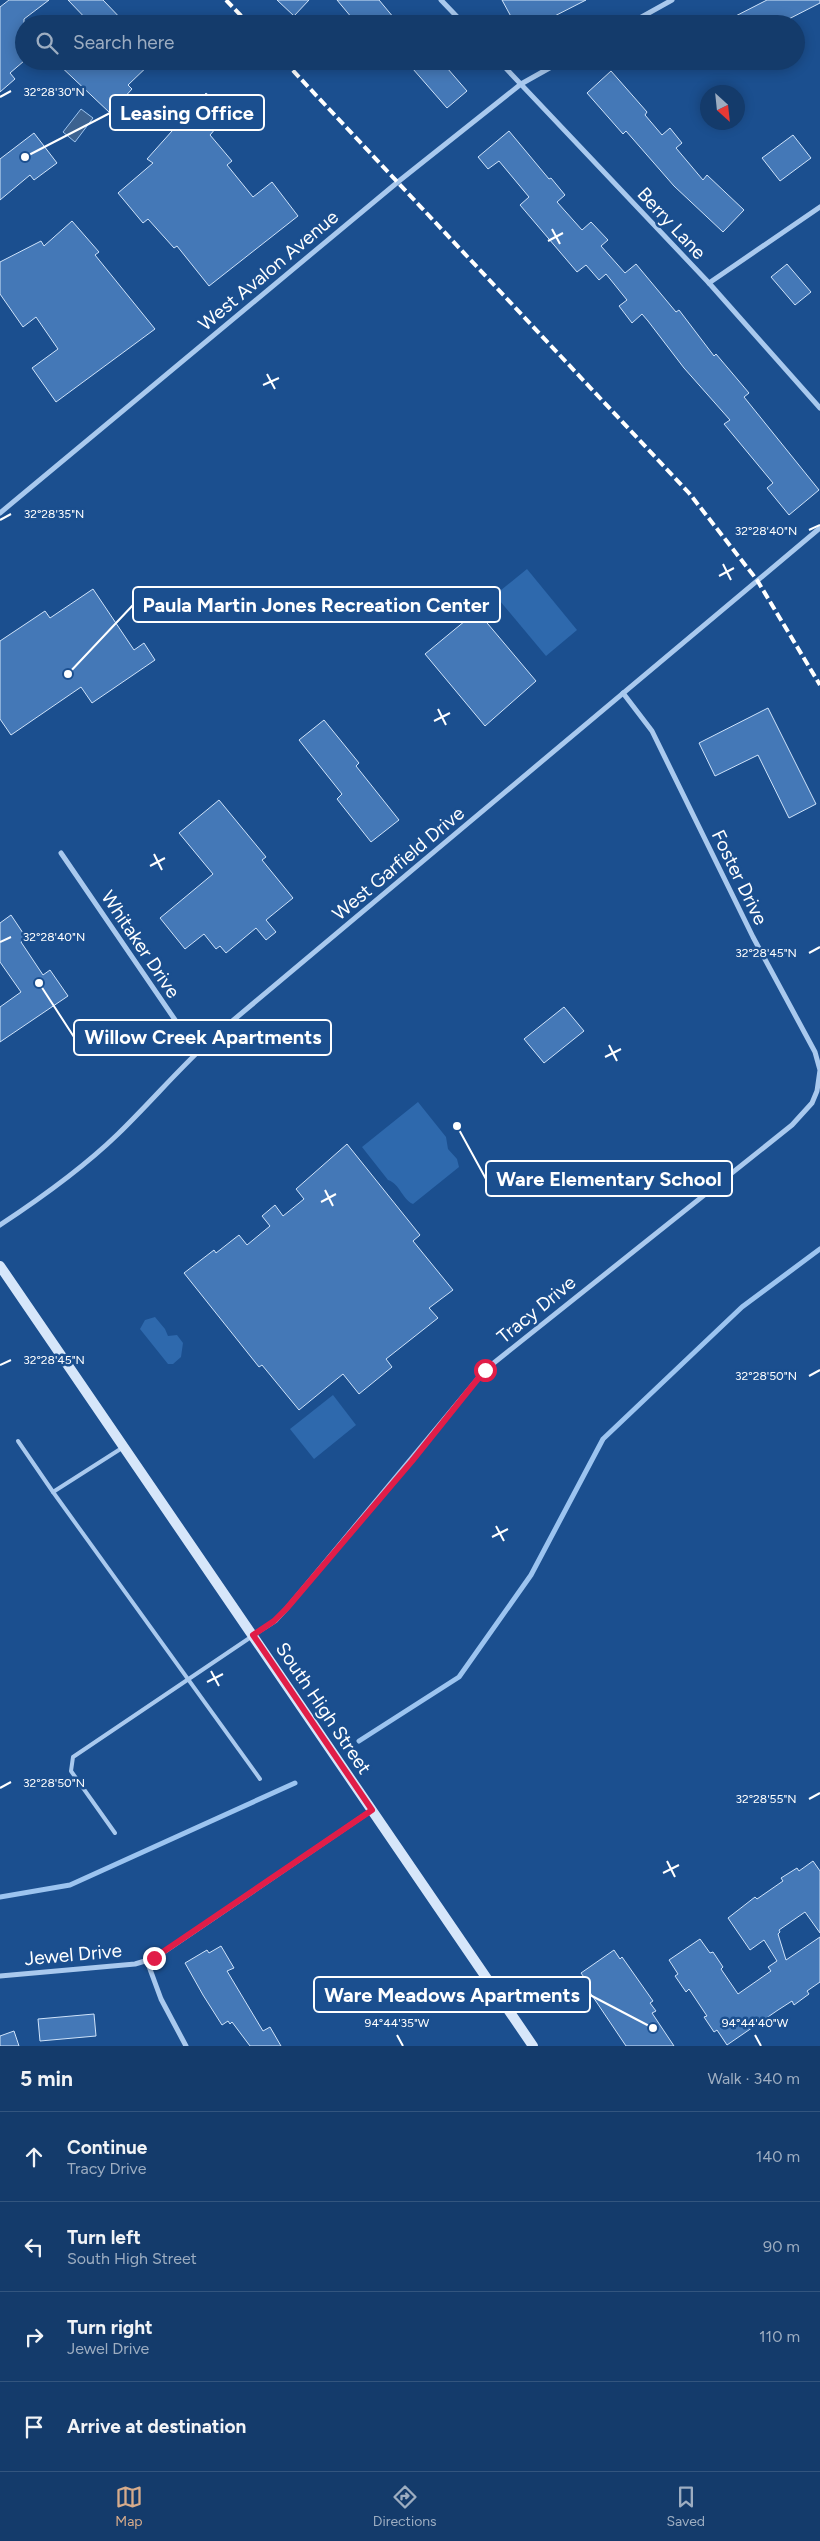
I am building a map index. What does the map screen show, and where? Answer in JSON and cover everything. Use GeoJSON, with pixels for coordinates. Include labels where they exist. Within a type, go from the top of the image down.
{"type":"FeatureCollection","features":[{"type":"Feature","properties":{"kind":"main road","name":"South High Street"},"geometry":{"type":"LineString","coordinates":[[0,1266],[533,2046]]}},
{"type":"Feature","properties":{"kind":"street"},"geometry":{"type":"LineString","coordinates":[[441,0],[455,15]]}},
{"type":"Feature","properties":{"kind":"street"},"geometry":{"type":"LineString","coordinates":[[646,15],[672,0]]}},
{"type":"Feature","properties":{"kind":"street","name":"Berry Lane"},"geometry":{"type":"LineString","coordinates":[[508,70],[709,282],[820,408]]}},
{"type":"Feature","properties":{"kind":"street","name":"West Avalon Avenue"},"geometry":{"type":"LineString","coordinates":[[0,513],[399,181],[521,84],[546,70]]}},
{"type":"Feature","properties":{"kind":"street"},"geometry":{"type":"LineString","coordinates":[[709,282],[820,207]]}},
{"type":"Feature","properties":{"kind":"street","name":"West Garfield Drive"},"geometry":{"type":"LineString","coordinates":[[0,1225],[61,1182],[111,1140],[197,1052],[820,528]]}},
{"type":"Feature","properties":{"kind":"street","name":"Foster Drive"},"geometry":{"type":"LineString","coordinates":[[623,692],[652,731],[753,936],[811,1042],[818,1062],[819,1078]]}},
{"type":"Feature","properties":{"kind":"street","name":"Whitaker Drive"},"geometry":{"type":"LineString","coordinates":[[61,853],[197,1052]]}},
{"type":"Feature","properties":{"kind":"street","name":"Tracy Drive"},"geometry":{"type":"LineString","coordinates":[[253,1635],[274,1621],[287,1608],[412,1461],[485,1370],[792,1125],[812,1103],[818,1091],[819,1078]]}},
{"type":"Feature","properties":{"kind":"street","name":"Jewel Drive"},"geometry":{"type":"LineString","coordinates":[[0,1976],[147,1961],[172,1947],[372,1810]]}},
{"type":"Feature","properties":{"kind":"street"},"geometry":{"type":"LineString","coordinates":[[147,1961],[161,1999],[186,2046]]}},
{"type":"Feature","properties":{"kind":"lane"},"geometry":{"type":"LineString","coordinates":[[18,1441],[52,1492],[190,1678],[260,1779]]}},
{"type":"Feature","properties":{"kind":"lane"},"geometry":{"type":"LineString","coordinates":[[52,1492],[124,1447]]}},
{"type":"Feature","properties":{"kind":"lane"},"geometry":{"type":"LineString","coordinates":[[116,1833],[71,1771],[73,1757],[253,1635]]}},
{"type":"Feature","properties":{"kind":"shaded area"},"geometry":{"type":"Polygon","coordinates":[[[81,109],[93,118],[75,142],[63,132],[81,109]]]}},
{"type":"Feature","properties":{"kind":"shaded area"},"geometry":{"type":"Polygon","coordinates":[[[527,569],[577,630],[546,656],[495,595],[527,569]]]}},
{"type":"Feature","properties":{"kind":"shaded area"},"geometry":{"type":"Polygon","coordinates":[[[418,1102],[446,1137],[448,1149],[457,1159],[459,1167],[413,1204],[388,1180],[362,1147],[418,1102]]]}},
{"type":"Feature","properties":{"kind":"shaded area"},"geometry":{"type":"Polygon","coordinates":[[[155,1317],[168,1336],[177,1335],[183,1343],[181,1357],[173,1364],[168,1364],[140,1329],[145,1320],[155,1317]]]}},
{"type":"Feature","properties":{"kind":"shaded area"},"geometry":{"type":"Polygon","coordinates":[[[333,1395],[356,1425],[314,1459],[290,1429],[333,1395]]]}},
{"type":"Feature","properties":{"kind":"building"},"geometry":{"type":"Polygon","coordinates":[[[9,0],[49,0],[29,15],[15,15],[15,69],[10,73],[15,79],[0,92],[0,7],[9,0]]]}},
{"type":"Feature","properties":{"kind":"building"},"geometry":{"type":"Polygon","coordinates":[[[68,0],[103,0],[117,15],[82,15],[68,0]]]}},
{"type":"Feature","properties":{"kind":"building"},"geometry":{"type":"Polygon","coordinates":[[[277,0],[309,0],[295,15],[277,0]]]}},
{"type":"Feature","properties":{"kind":"building"},"geometry":{"type":"Polygon","coordinates":[[[337,0],[379,0],[392,15],[350,15],[337,0]]]}},
{"type":"Feature","properties":{"kind":"building"},"geometry":{"type":"Polygon","coordinates":[[[502,0],[586,0],[557,15],[510,15],[502,0]]]}},
{"type":"Feature","properties":{"kind":"building"},"geometry":{"type":"Polygon","coordinates":[[[767,0],[820,0],[820,3],[797,15],[738,15],[767,0]]]}},
{"type":"Feature","properties":{"kind":"building"},"geometry":{"type":"Polygon","coordinates":[[[65,70],[144,70],[128,85],[132,89],[110,113],[65,70]]]}},
{"type":"Feature","properties":{"kind":"building"},"geometry":{"type":"Polygon","coordinates":[[[414,70],[449,70],[467,91],[447,108],[414,70]]]}},
{"type":"Feature","properties":{"kind":"building"},"geometry":{"type":"Polygon","coordinates":[[[611,71],[647,112],[645,115],[662,135],[670,128],[682,143],[676,148],[703,180],[707,175],[744,210],[723,232],[674,186],[626,131],[623,134],[587,93],[611,71]]]}},
{"type":"Feature","properties":{"kind":"building"},"geometry":{"type":"Polygon","coordinates":[[[206,93],[229,113],[210,135],[232,161],[227,165],[253,197],[272,182],[298,216],[209,286],[177,246],[174,248],[148,219],[143,223],[118,193],[153,163],[147,159],[206,93]]]}},
{"type":"Feature","properties":{"kind":"building"},"geometry":{"type":"Polygon","coordinates":[[[509,131],[549,179],[551,178],[565,195],[557,202],[582,230],[591,222],[608,240],[601,246],[625,273],[636,264],[676,312],[679,310],[714,356],[716,354],[749,393],[744,397],[819,490],[789,515],[767,488],[773,483],[724,424],[730,420],[684,368],[642,314],[632,323],[619,306],[627,300],[606,274],[599,280],[586,265],[577,272],[520,205],[529,197],[499,161],[488,169],[478,157],[509,131]]]}},
{"type":"Feature","properties":{"kind":"building"},"geometry":{"type":"Polygon","coordinates":[[[34,133],[57,163],[34,180],[30,175],[0,200],[0,159],[34,133]]]}},
{"type":"Feature","properties":{"kind":"building"},"geometry":{"type":"Polygon","coordinates":[[[793,135],[811,158],[780,181],[762,158],[793,135]]]}},
{"type":"Feature","properties":{"kind":"building"},"geometry":{"type":"Polygon","coordinates":[[[72,221],[99,252],[95,255],[155,329],[56,402],[32,368],[58,349],[36,317],[23,327],[0,294],[0,262],[41,241],[44,246],[72,221]]]}},
{"type":"Feature","properties":{"kind":"building"},"geometry":{"type":"Polygon","coordinates":[[[787,264],[811,292],[795,305],[771,277],[787,264]]]}},
{"type":"Feature","properties":{"kind":"building"},"geometry":{"type":"Polygon","coordinates":[[[93,589],[134,650],[144,643],[155,660],[92,703],[81,687],[11,735],[0,719],[0,641],[45,611],[50,618],[93,589]]]}},
{"type":"Feature","properties":{"kind":"building"},"geometry":{"type":"Polygon","coordinates":[[[477,611],[536,681],[485,726],[425,654],[477,611]]]}},
{"type":"Feature","properties":{"kind":"building"},"geometry":{"type":"Polygon","coordinates":[[[768,708],[816,804],[789,818],[758,755],[715,776],[699,743],[768,708]]]}},
{"type":"Feature","properties":{"kind":"building"},"geometry":{"type":"Polygon","coordinates":[[[324,720],[359,763],[356,766],[399,820],[371,842],[337,799],[342,794],[299,740],[324,720]]]}},
{"type":"Feature","properties":{"kind":"building"},"geometry":{"type":"Polygon","coordinates":[[[219,800],[266,857],[262,860],[293,898],[266,920],[276,932],[266,940],[256,928],[226,953],[220,946],[216,949],[204,934],[185,949],[160,918],[213,874],[179,833],[219,800]]]}},
{"type":"Feature","properties":{"kind":"building"},"geometry":{"type":"Polygon","coordinates":[[[11,915],[27,939],[21,942],[43,975],[50,970],[68,996],[0,1042],[0,1007],[21,992],[0,962],[0,923],[11,915]]]}},
{"type":"Feature","properties":{"kind":"building"},"geometry":{"type":"Polygon","coordinates":[[[564,1007],[584,1031],[544,1063],[524,1039],[564,1007]]]}},
{"type":"Feature","properties":{"kind":"building"},"geometry":{"type":"Polygon","coordinates":[[[347,1144],[420,1235],[413,1241],[453,1290],[429,1308],[438,1318],[386,1359],[392,1367],[359,1394],[343,1374],[299,1410],[262,1365],[259,1367],[184,1273],[214,1250],[216,1253],[239,1235],[247,1245],[270,1226],[262,1216],[275,1205],[283,1216],[304,1199],[296,1189],[347,1144]]]}},
{"type":"Feature","properties":{"kind":"building"},"geometry":{"type":"Polygon","coordinates":[[[813,1861],[820,1871],[820,1933],[805,1912],[779,1930],[778,1934],[786,1960],[820,1937],[820,1982],[807,1991],[809,1994],[794,2005],[792,2001],[727,2045],[717,2030],[714,2032],[704,2017],[707,2016],[689,1989],[686,1992],[675,1976],[678,1974],[669,1960],[700,1939],[710,1953],[713,1952],[723,1967],[721,1969],[738,1994],[771,1971],[768,1967],[777,1961],[764,1940],[750,1950],[728,1918],[755,1897],[757,1899],[783,1881],[781,1878],[797,1868],[799,1871],[813,1861]]]}},
{"type":"Feature","properties":{"kind":"building"},"geometry":{"type":"Polygon","coordinates":[[[221,1946],[234,1968],[227,1971],[263,2031],[270,2027],[281,2046],[250,2046],[232,2022],[230,2024],[228,2021],[222,2025],[203,1995],[185,1963],[207,1950],[209,1953],[221,1946]]]}},
{"type":"Feature","properties":{"kind":"building"},"geometry":{"type":"Polygon","coordinates":[[[614,1950],[620,1959],[622,1957],[653,2001],[650,2003],[656,2011],[652,2013],[674,2046],[626,2046],[583,1982],[586,1980],[581,1973],[614,1950]]]}},
{"type":"Feature","properties":{"kind":"building"},"geometry":{"type":"Polygon","coordinates":[[[94,2014],[96,2036],[40,2041],[38,2019],[94,2014]]]}},
{"type":"Feature","properties":{"kind":"building"},"geometry":{"type":"Polygon","coordinates":[[[14,2031],[19,2046],[0,2046],[0,2036],[14,2031]]]}},
{"type":"Feature","properties":{"kind":"waterway"},"geometry":{"type":"LineString","coordinates":[[359,1741],[459,1677],[531,1575],[603,1439],[742,1307],[820,1249]]}},
{"type":"Feature","properties":{"kind":"waterway"},"geometry":{"type":"LineString","coordinates":[[0,1897],[70,1885],[295,1783]]}},
{"type":"Feature","properties":{"kind":"railway"},"geometry":{"type":"LineString","coordinates":[[226,0],[240,15]]}},
{"type":"Feature","properties":{"kind":"railway"},"geometry":{"type":"LineString","coordinates":[[292,70],[689,493],[757,580],[820,685]]}},
{"type":"Feature","properties":{"kind":"place","name":"Leasing Office"},"geometry":{"type":"Point","coordinates":[25,157]}},
{"type":"Feature","properties":{"kind":"place","name":"Paula Martin Jones Recreation Center"},"geometry":{"type":"Point","coordinates":[68,674]}},
{"type":"Feature","properties":{"kind":"place","name":"Willow Creek Apartments"},"geometry":{"type":"Point","coordinates":[39,983]}},
{"type":"Feature","properties":{"kind":"place","name":"Ware Elementary School"},"geometry":{"type":"Point","coordinates":[457,1126]}},
{"type":"Feature","properties":{"kind":"place","name":"Ware Meadows Apartments"},"geometry":{"type":"Point","coordinates":[653,2028]}},
{"type":"Feature","properties":{"kind":"route"},"geometry":{"type":"LineString","coordinates":[[154,1958],[372,1810],[253,1635],[281,1615],[412,1461],[467,1390],[485,1370]]}}]}
